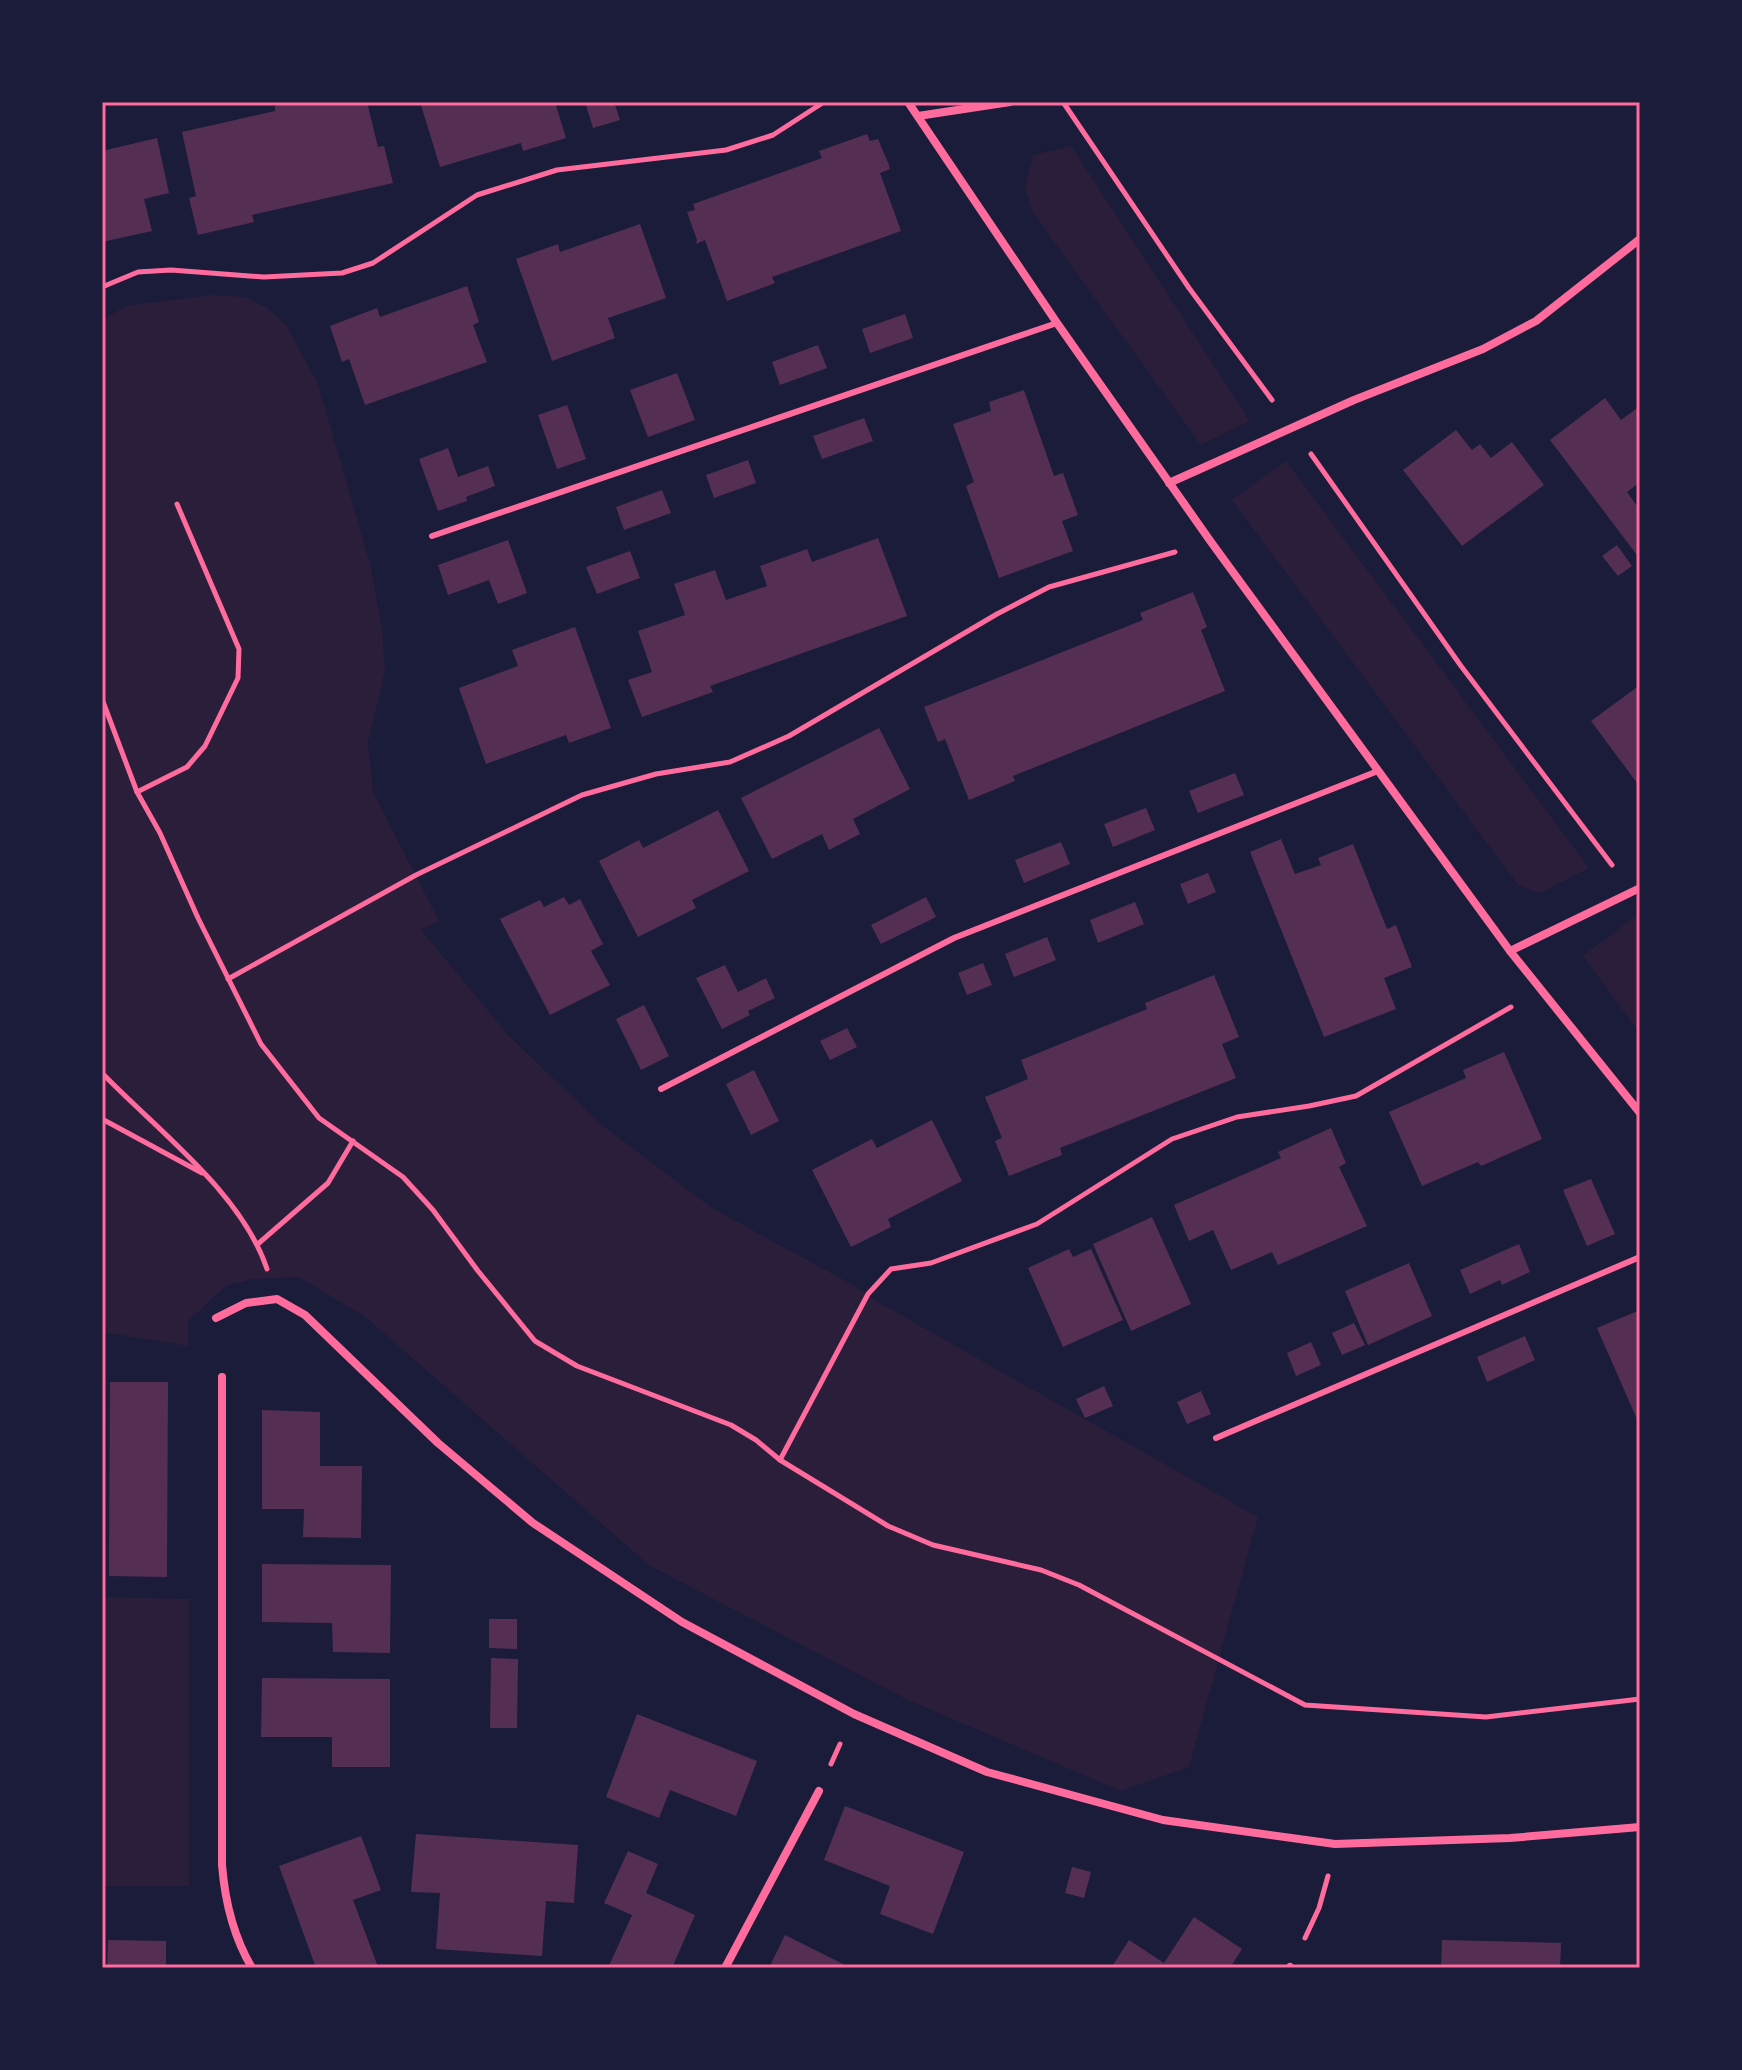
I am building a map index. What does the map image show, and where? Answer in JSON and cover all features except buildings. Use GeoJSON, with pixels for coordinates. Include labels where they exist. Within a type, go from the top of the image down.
{"type":"FeatureCollection","features":[{"type":"Feature","properties":{"kind":"street"},"geometry":{"type":"LineString","coordinates":[[908,102],[1057,323],[1211,542],[1510,951],[1640,1113]]}},
{"type":"Feature","properties":{"kind":"street"},"geometry":{"type":"LineString","coordinates":[[918,116],[1010,102]]}},
{"type":"Feature","properties":{"kind":"street"},"geometry":{"type":"LineString","coordinates":[[1169,483],[1354,400],[1483,349],[1536,321],[1640,239]]}},
{"type":"Feature","properties":{"kind":"street"},"geometry":{"type":"LineString","coordinates":[[1510,951],[1636,890]]}},
{"type":"Feature","properties":{"kind":"street"},"geometry":{"type":"LineString","coordinates":[[216,1318],[246,1303],[277,1299],[305,1315],[438,1443],[545,1532],[682,1622],[854,1714],[987,1772],[1163,1820],[1335,1844],[1510,1838],[1640,1827]]}},
{"type":"Feature","properties":{"kind":"street"},"geometry":{"type":"LineString","coordinates":[[222,1377],[222,1865],[226,1905],[252,1968]]}},
{"type":"Feature","properties":{"kind":"street"},"geometry":{"type":"LineString","coordinates":[[725,1968],[819,1791]]}},
{"type":"Feature","properties":{"kind":"lane"},"geometry":{"type":"LineString","coordinates":[[432,536],[1057,323]]}},
{"type":"Feature","properties":{"kind":"lane"},"geometry":{"type":"LineString","coordinates":[[661,1089],[954,938],[1378,771]]}},
{"type":"Feature","properties":{"kind":"lane"},"geometry":{"type":"LineString","coordinates":[[1216,1438],[1640,1257]]}},
{"type":"Feature","properties":{"kind":"path"},"geometry":{"type":"LineString","coordinates":[[102,287],[138,272],[171,270],[264,277],[342,273],[373,263],[477,195],[557,170],[726,150],[773,135],[824,102]]}},
{"type":"Feature","properties":{"kind":"path"},"geometry":{"type":"LineString","coordinates":[[1063,102],[1189,288],[1461,666],[1636,890]]}},
{"type":"Feature","properties":{"kind":"path"},"geometry":{"type":"LineString","coordinates":[[137,792],[187,767],[205,746],[238,678],[239,649],[177,504]]}},
{"type":"Feature","properties":{"kind":"path"},"geometry":{"type":"LineString","coordinates":[[228,979],[416,875],[582,795],[656,774],[730,762],[789,736],[997,614],[1049,587],[1211,542]]}},
{"type":"Feature","properties":{"kind":"path"},"geometry":{"type":"LineString","coordinates":[[102,699],[137,792],[160,833],[261,1044],[319,1118],[403,1177],[433,1210],[535,1341],[577,1366],[731,1425],[780,1460],[888,1526],[933,1545],[1041,1570],[1079,1585],[1305,1705],[1486,1717],[1640,1699]]}},
{"type":"Feature","properties":{"kind":"path"},"geometry":{"type":"LineString","coordinates":[[780,1460],[868,1294],[891,1269],[931,1263],[1037,1224],[1172,1139],[1237,1117],[1356,1096],[1540,989]]}},
{"type":"Feature","properties":{"kind":"path"},"geometry":{"type":"LineString","coordinates":[[102,1073],[210,1178],[259,1243],[328,1183],[353,1141]]}},
{"type":"Feature","properties":{"kind":"path"},"geometry":{"type":"LineString","coordinates":[[102,1119],[210,1178]]}},
{"type":"Feature","properties":{"kind":"path"},"geometry":{"type":"LineString","coordinates":[[834,1757],[838,1748]]}},
{"type":"Feature","properties":{"kind":"path"},"geometry":{"type":"LineString","coordinates":[[1319,1908],[1325,1888]]}},
{"type":"Feature","properties":{"kind":"shaded area"},"geometry":{"type":"Polygon","coordinates":[[[1071,146],[1250,421],[1201,445],[1032,211],[1025,186],[1033,155],[1071,146]]]}},
{"type":"Feature","properties":{"kind":"shaded area"},"geometry":{"type":"Polygon","coordinates":[[[213,295],[245,297],[266,307],[286,325],[318,384],[370,563],[382,629],[385,671],[368,742],[373,792],[439,921],[421,930],[510,1037],[602,1125],[712,1208],[853,1285],[1258,1517],[1189,1767],[1121,1791],[908,1700],[650,1566],[363,1315],[298,1277],[252,1279],[226,1286],[188,1321],[188,1346],[102,1332],[102,320],[126,306],[213,295]]]}},
{"type":"Feature","properties":{"kind":"shaded area"},"geometry":{"type":"Polygon","coordinates":[[[1286,461],[1589,868],[1541,893],[1519,886],[1232,500],[1286,461]]]}},
{"type":"Feature","properties":{"kind":"shaded area"},"geometry":{"type":"Polygon","coordinates":[[[1636,916],[1640,921],[1640,1033],[1583,956],[1636,916]]]}},
{"type":"Feature","properties":{"kind":"shaded area"},"geometry":{"type":"Polygon","coordinates":[[[102,1597],[189,1599],[189,1886],[102,1886],[102,1597]]]}}]}
